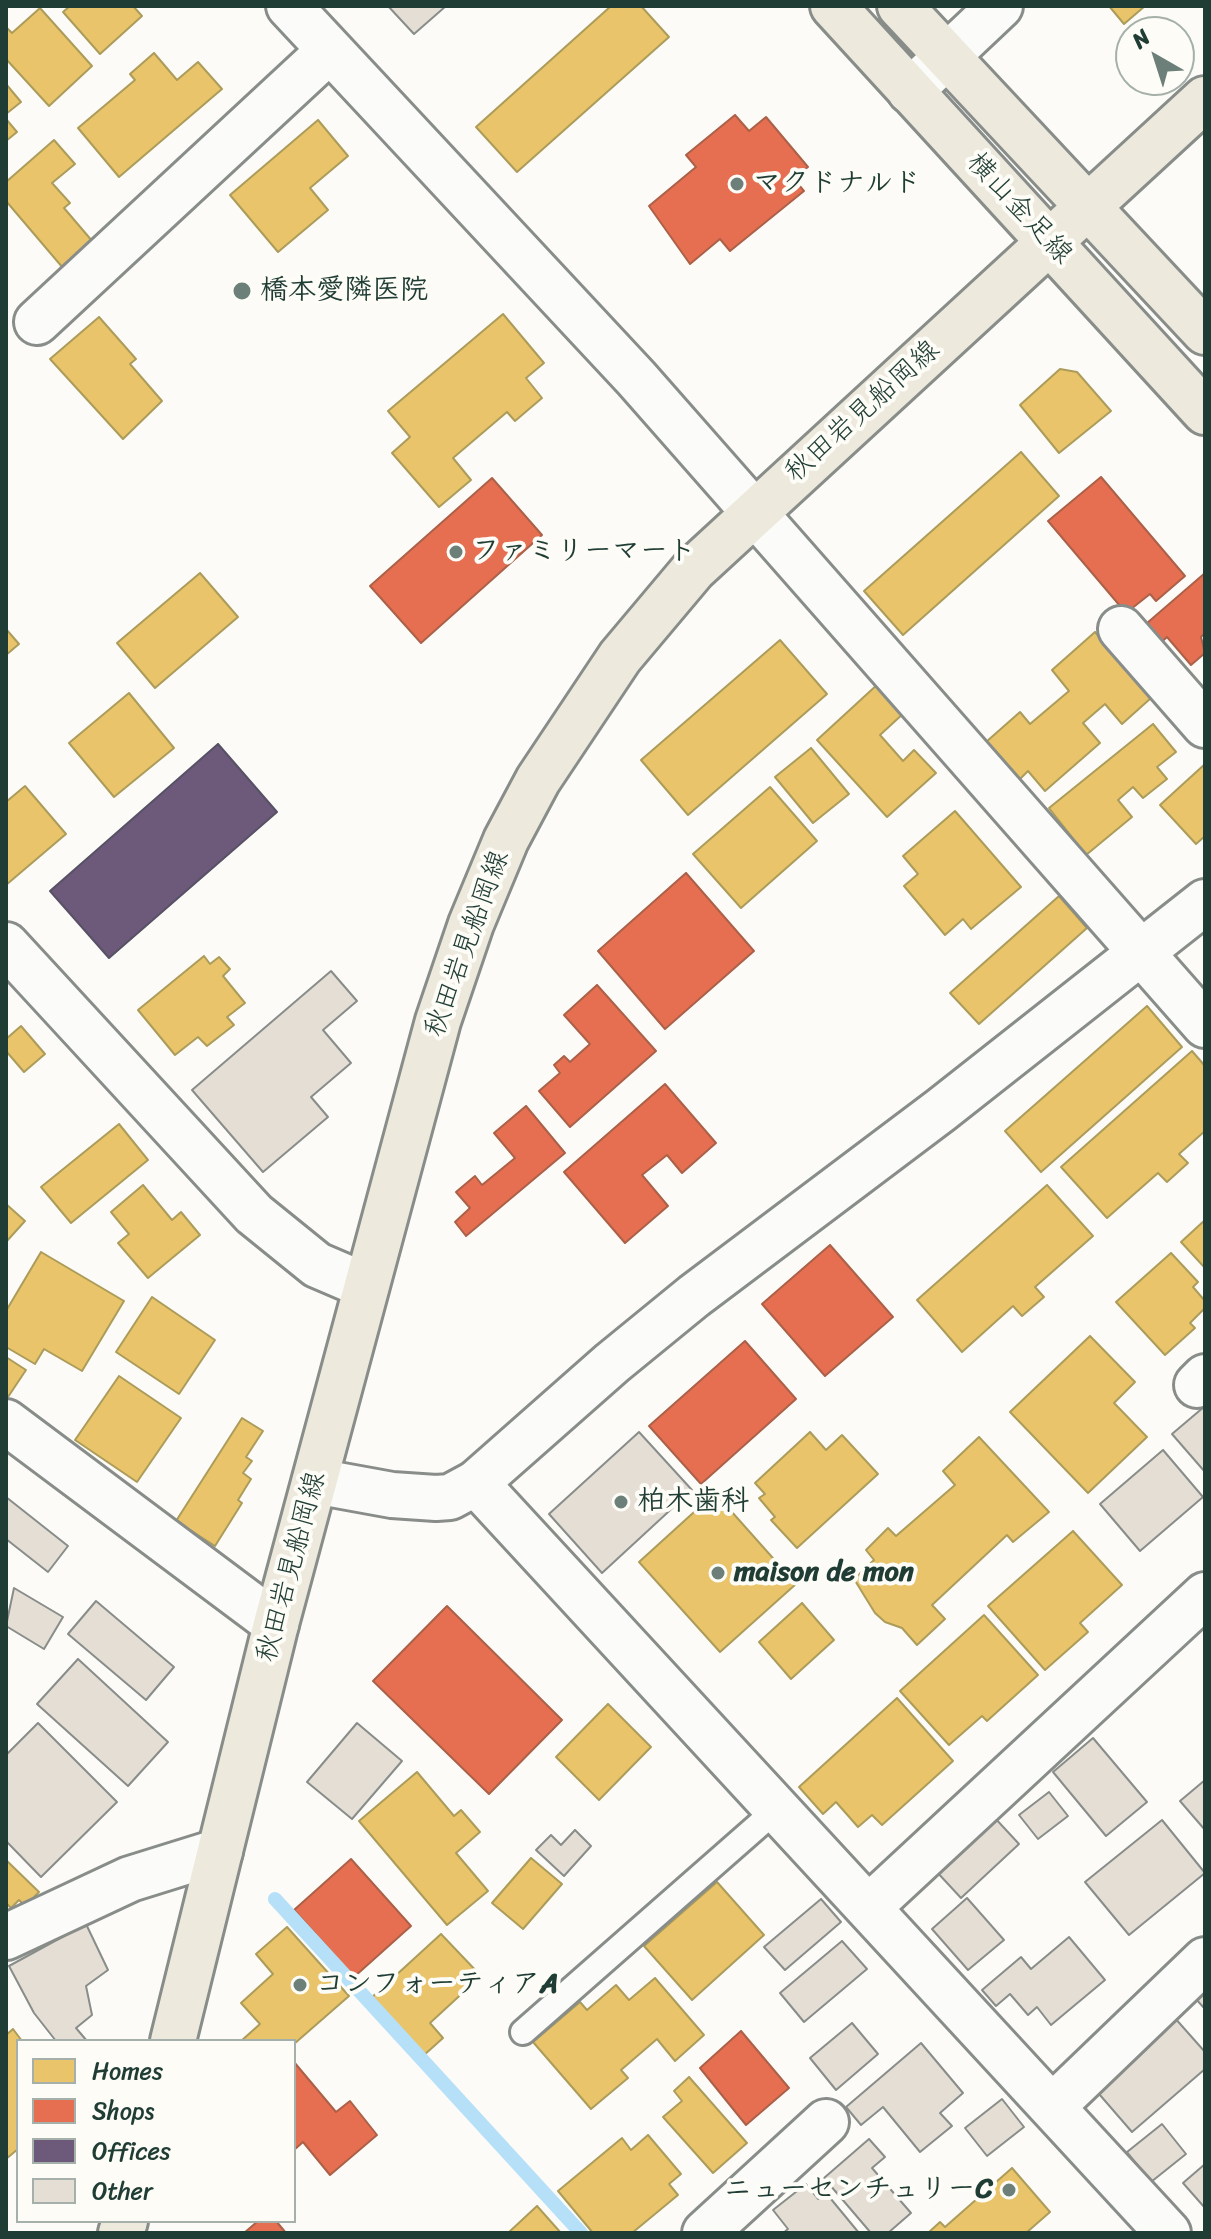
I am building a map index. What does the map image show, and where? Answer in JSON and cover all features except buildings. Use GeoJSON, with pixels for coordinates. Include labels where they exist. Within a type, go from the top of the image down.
{"type":"FeatureCollection","features":[{"type":"Feature","properties":{"kind":"main road","name":"横山金足線"},"geometry":{"type":"LineString","coordinates":[[833,6],[1205,412]]}},
{"type":"Feature","properties":{"kind":"main road","name":"横山金足線"},"geometry":{"type":"LineString","coordinates":[[900,6],[1205,332]]}},
{"type":"Feature","properties":{"kind":"main road","name":"秋田岩見船岡線"},"geometry":{"type":"LineString","coordinates":[[173,2039],[276,1624],[438,1021],[471,924],[506,840],[538,780],[620,657],[694,569],[1205,99]]}},
{"type":"Feature","properties":{"kind":"street"},"geometry":{"type":"LineString","coordinates":[[289,6],[754,511],[1140,955],[1205,1025]]}},
{"type":"Feature","properties":{"kind":"street"},"geometry":{"type":"LineString","coordinates":[[910,91],[1000,6]]}},
{"type":"Feature","properties":{"kind":"street"},"geometry":{"type":"LineString","coordinates":[[37,322],[330,50]]}},
{"type":"Feature","properties":{"kind":"street"},"geometry":{"type":"LineString","coordinates":[[1121,629],[1205,725]]}},
{"type":"Feature","properties":{"kind":"street"},"geometry":{"type":"LineString","coordinates":[[315,1481],[392,1495],[436,1498],[450,1497],[476,1483],[612,1363],[694,1296],[1205,902]]}},
{"type":"Feature","properties":{"kind":"street"},"geometry":{"type":"LineString","coordinates":[[6,945],[254,1214],[317,1265],[366,1286]]}},
{"type":"Feature","properties":{"kind":"street"},"geometry":{"type":"LineString","coordinates":[[6,1422],[276,1624]]}},
{"type":"Feature","properties":{"kind":"street"},"geometry":{"type":"LineString","coordinates":[[476,1483],[1052,2107],[1143,2225]]}},
{"type":"Feature","properties":{"kind":"street"},"geometry":{"type":"LineString","coordinates":[[869,1907],[1205,1595]]}},
{"type":"Feature","properties":{"kind":"street"},"geometry":{"type":"LineString","coordinates":[[6,1937],[130,1879],[220,1851]]}},
{"type":"Feature","properties":{"kind":"street"},"geometry":{"type":"LineString","coordinates":[[1052,2107],[1205,1960]]}},
{"type":"Feature","properties":{"kind":"street"},"geometry":{"type":"LineString","coordinates":[[705,2233],[826,2122]]}},
{"type":"Feature","properties":{"kind":"lane"},"geometry":{"type":"LineString","coordinates":[[523,2032],[777,1809]]}},
{"type":"Feature","properties":{"kind":"waterway"},"geometry":{"type":"LineString","coordinates":[[275,1899],[581,2233]]}},
{"type":"Feature","properties":{"kind":"place","name":"マクドナルド"},"geometry":{"type":"Point","coordinates":[737,184]}},
{"type":"Feature","properties":{"kind":"place","name":"橋本愛隣医院"},"geometry":{"type":"Point","coordinates":[242,291]}},
{"type":"Feature","properties":{"kind":"place","name":"ファミリーマート"},"geometry":{"type":"Point","coordinates":[456,552]}},
{"type":"Feature","properties":{"kind":"place","name":"柏木歯科"},"geometry":{"type":"Point","coordinates":[621,1502]}},
{"type":"Feature","properties":{"kind":"place","name":"maison de mon"},"geometry":{"type":"Point","coordinates":[718,1573]}},
{"type":"Feature","properties":{"kind":"place","name":"コンフォーティアA"},"geometry":{"type":"Point","coordinates":[300,1985]}},
{"type":"Feature","properties":{"kind":"place","name":"ニューセンチュリーC"},"geometry":{"type":"Point","coordinates":[1009,2190]}}]}
